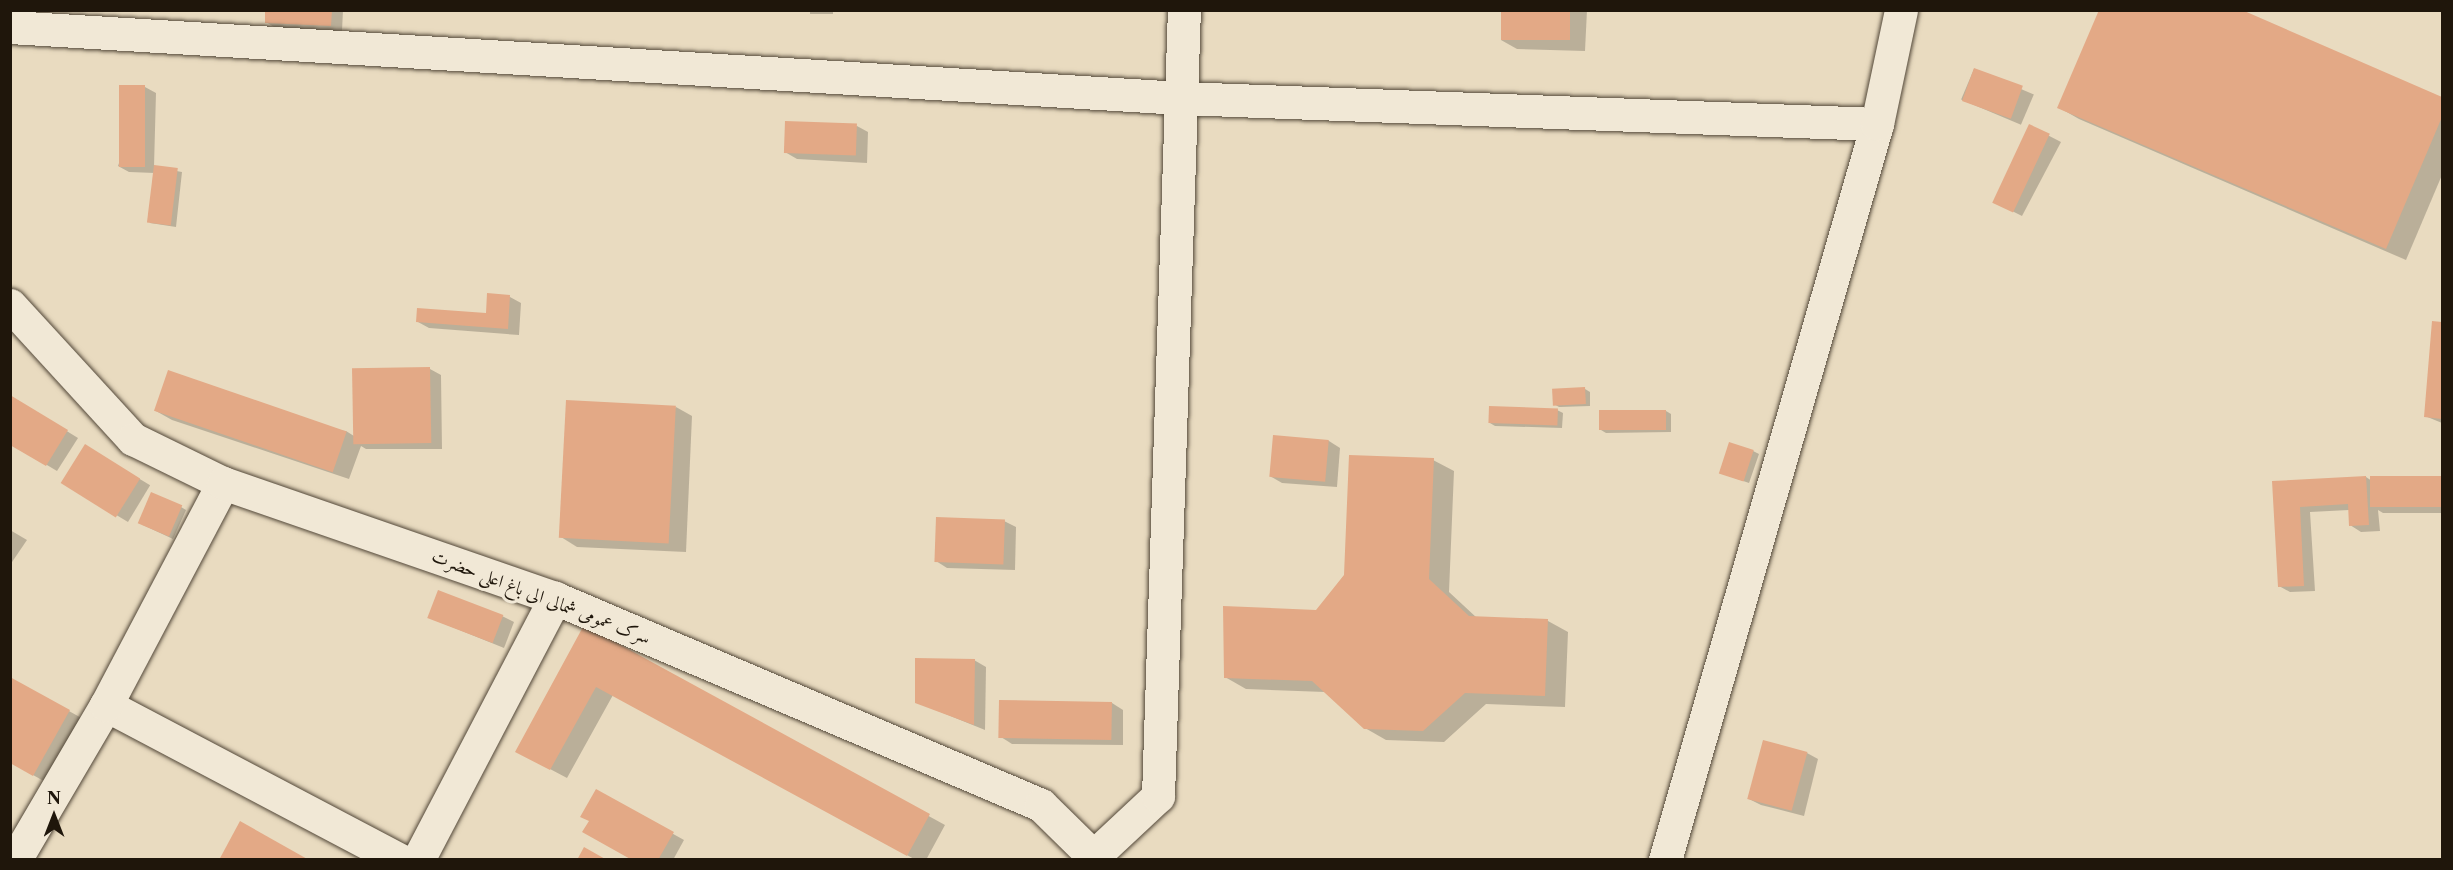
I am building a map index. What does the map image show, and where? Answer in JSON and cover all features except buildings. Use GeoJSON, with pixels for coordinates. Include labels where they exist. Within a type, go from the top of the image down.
{"type":"FeatureCollection","features":[{"type":"Feature","properties":{"kind":"street"},"geometry":{"type":"LineString","coordinates":[[1096,857],[1158,796],[1184,10]]}},
{"type":"Feature","properties":{"kind":"street"},"geometry":{"type":"LineString","coordinates":[[1665,860],[1877,124],[1902,10]]}},
{"type":"Feature","properties":{"kind":"street"},"geometry":{"type":"LineString","coordinates":[[10,27],[1181,98],[1877,124]]}},
{"type":"Feature","properties":{"kind":"street","name":"سرک عمومی شمالی الی باغ اعلی حضرت"},"geometry":{"type":"LineString","coordinates":[[11,306],[133,439],[224,483],[555,598],[1041,805],[1096,857]]}},
{"type":"Feature","properties":{"kind":"street"},"geometry":{"type":"LineString","coordinates":[[15,860],[106,705],[224,483]]}},
{"type":"Feature","properties":{"kind":"street"},"geometry":{"type":"LineString","coordinates":[[418,860],[555,598]]}},
{"type":"Feature","properties":{"kind":"street"},"geometry":{"type":"LineString","coordinates":[[106,705],[399,860]]}}]}
